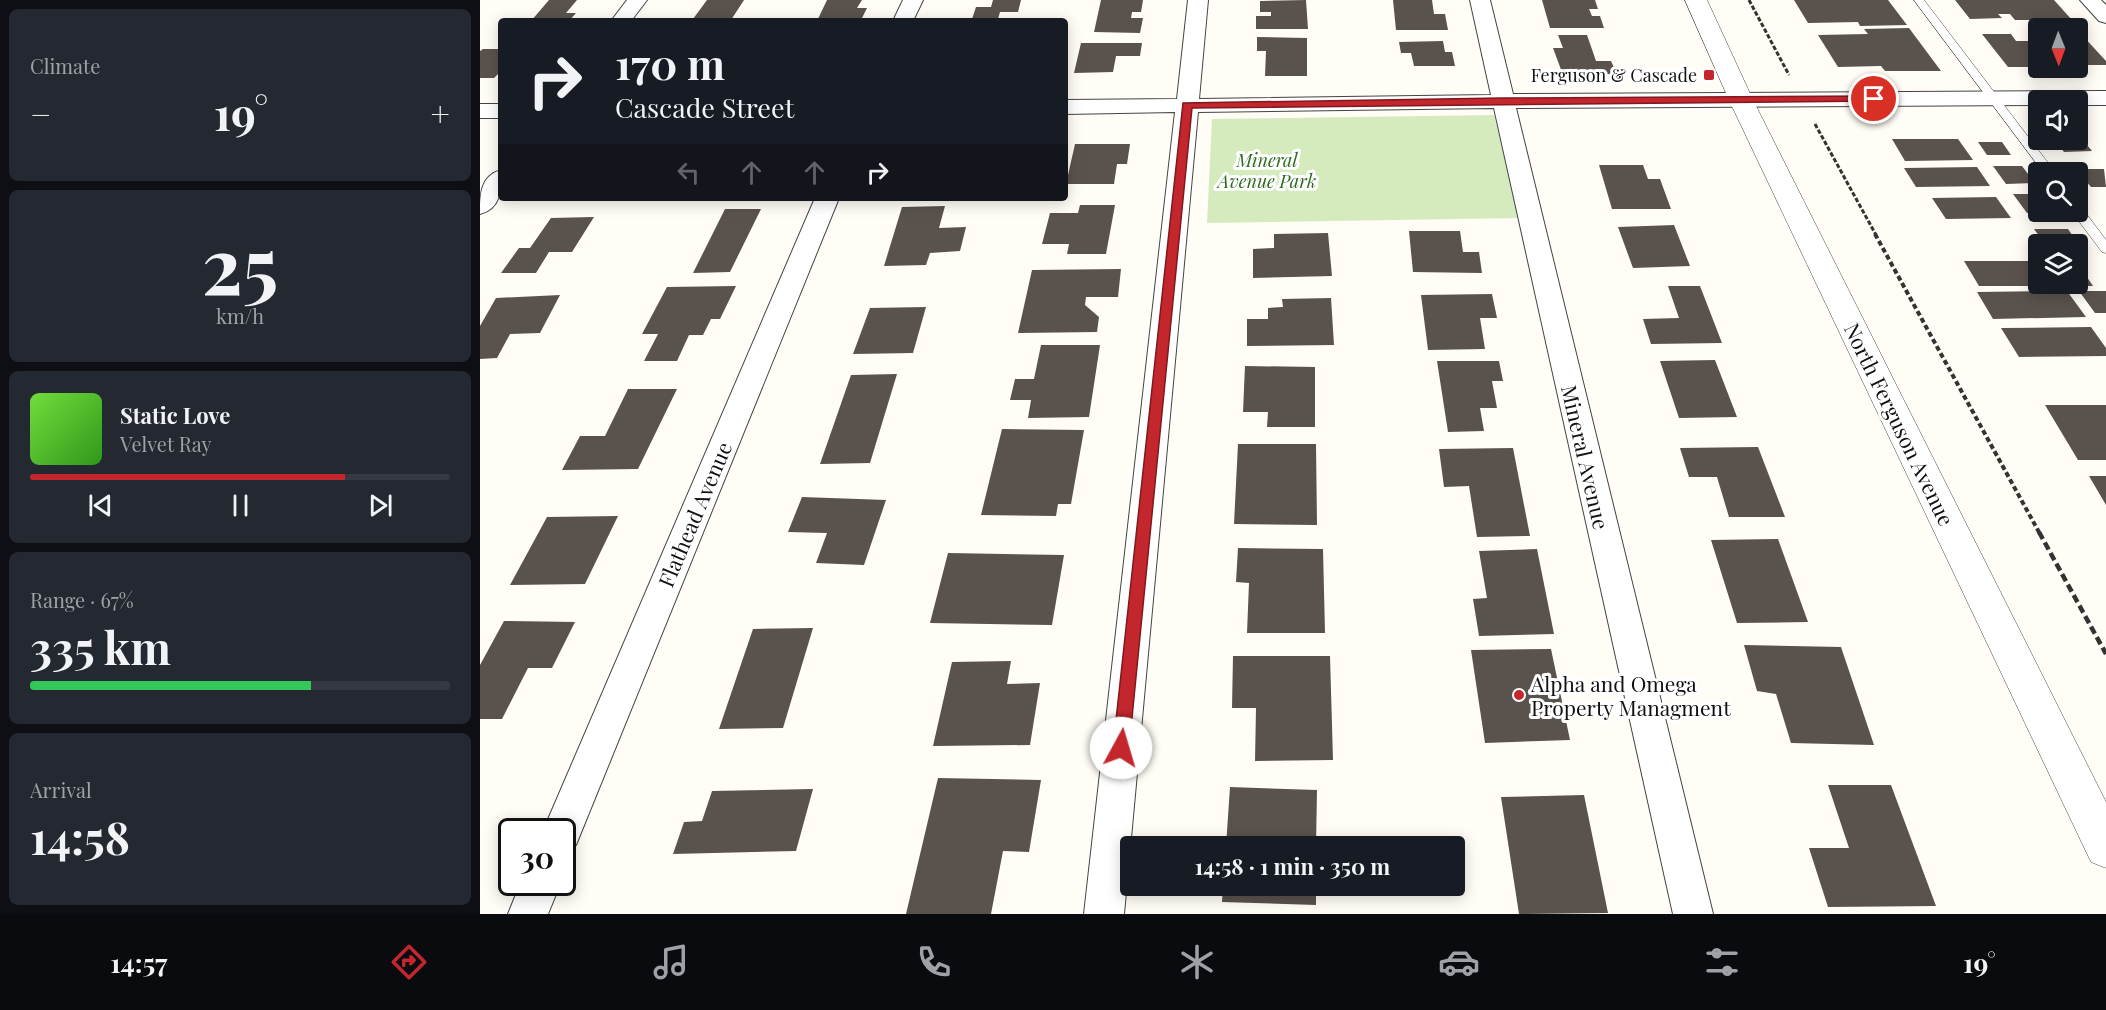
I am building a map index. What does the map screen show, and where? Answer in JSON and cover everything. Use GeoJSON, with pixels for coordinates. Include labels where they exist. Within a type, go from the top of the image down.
{"type":"FeatureCollection","features":[{"type":"Feature","properties":{"kind":"street"},"geometry":{"type":"LineString","coordinates":[[623,18],[637,0]]}},
{"type":"Feature","properties":{"kind":"street"},"geometry":{"type":"LineString","coordinates":[[904,18],[912,0]]}},
{"type":"Feature","properties":{"kind":"street"},"geometry":{"type":"LineString","coordinates":[[1104,914],[1198,0]]}},
{"type":"Feature","properties":{"kind":"street","name":"Mineral Avenue"},"geometry":{"type":"LineString","coordinates":[[1480,0],[1693,914]]}},
{"type":"Feature","properties":{"kind":"street","name":"North Ferguson Avenue"},"geometry":{"type":"LineString","coordinates":[[1696,0],[1742,100],[2106,847]]}},
{"type":"Feature","properties":{"kind":"street"},"geometry":{"type":"LineString","coordinates":[[2090,0],[2106,17]]}},
{"type":"Feature","properties":{"kind":"street"},"geometry":{"type":"LineString","coordinates":[[1068,107],[1502,100],[2106,98]]}},
{"type":"Feature","properties":{"kind":"street"},"geometry":{"type":"LineString","coordinates":[[480,111],[498,111]]}},
{"type":"Feature","properties":{"kind":"street"},"geometry":{"type":"LineString","coordinates":[[480,206],[498,182]]}},
{"type":"Feature","properties":{"kind":"street","name":"Flathead Avenue"},"geometry":{"type":"LineString","coordinates":[[567,818],[825,201]]}},
{"type":"Feature","properties":{"kind":"street"},"geometry":{"type":"LineString","coordinates":[[528,914],[535,896]]}},
{"type":"Feature","properties":{"kind":"lane"},"geometry":{"type":"LineString","coordinates":[[1919,0],[2041,162]]}},
{"type":"Feature","properties":{"kind":"lane"},"geometry":{"type":"LineString","coordinates":[[2086,222],[2106,249]]}},
{"type":"Feature","properties":{"kind":"path"},"geometry":{"type":"LineString","coordinates":[[1749,0],[2106,654]]}},
{"type":"Feature","properties":{"kind":"green space","name":"Mineral Avenue Park"},"geometry":{"type":"Polygon","coordinates":[[[1494,115],[1520,218],[1207,223],[1212,119],[1494,115]]]}},
{"type":"Feature","properties":{"kind":"building"},"geometry":{"type":"Polygon","coordinates":[[[549,0],[577,0],[566,13],[576,13],[572,18],[534,18],[549,0]]]}},
{"type":"Feature","properties":{"kind":"building"},"geometry":{"type":"Polygon","coordinates":[[[707,0],[744,0],[732,18],[694,18],[707,0]]]}},
{"type":"Feature","properties":{"kind":"building"},"geometry":{"type":"Polygon","coordinates":[[[827,0],[862,0],[857,8],[867,8],[862,18],[818,18],[827,0]]]}},
{"type":"Feature","properties":{"kind":"building"},"geometry":{"type":"Polygon","coordinates":[[[993,0],[1021,0],[1018,12],[1000,12],[998,18],[972,18],[976,7],[991,7],[993,0]]]}},
{"type":"Feature","properties":{"kind":"building"},"geometry":{"type":"Polygon","coordinates":[[[1101,0],[1143,0],[1141,12],[1132,12],[1131,18],[1143,18],[1140,33],[1094,32],[1101,0]]]}},
{"type":"Feature","properties":{"kind":"building"},"geometry":{"type":"Polygon","coordinates":[[[1306,0],[1308,29],[1256,29],[1256,16],[1271,16],[1271,12],[1260,12],[1260,1],[1306,0]]]}},
{"type":"Feature","properties":{"kind":"building"},"geometry":{"type":"Polygon","coordinates":[[[1393,0],[1432,0],[1434,14],[1445,14],[1448,30],[1396,30],[1393,0]]]}},
{"type":"Feature","properties":{"kind":"building"},"geometry":{"type":"Polygon","coordinates":[[[1542,0],[1595,0],[1598,9],[1589,9],[1592,16],[1600,16],[1604,28],[1550,28],[1542,0]]]}},
{"type":"Feature","properties":{"kind":"building"},"geometry":{"type":"Polygon","coordinates":[[[1794,0],[1888,0],[1907,25],[1860,26],[1858,22],[1808,23],[1794,0]]]}},
{"type":"Feature","properties":{"kind":"building"},"geometry":{"type":"Polygon","coordinates":[[[1955,0],[2054,0],[2070,18],[2015,20],[2010,14],[1998,14],[2002,18],[1970,19],[1955,0]]]}},
{"type":"Feature","properties":{"kind":"building"},"geometry":{"type":"Polygon","coordinates":[[[1909,28],[1941,71],[1885,71],[1881,66],[1838,67],[1818,35],[1868,34],[1864,29],[1909,28]]]}},
{"type":"Feature","properties":{"kind":"building"},"geometry":{"type":"Polygon","coordinates":[[[1982,34],[2011,34],[2016,41],[2028,41],[2028,67],[2008,67],[1982,34]]]}},
{"type":"Feature","properties":{"kind":"building"},"geometry":{"type":"Polygon","coordinates":[[[1558,35],[1587,35],[1596,61],[1611,61],[1617,74],[1563,75],[1553,48],[1563,48],[1558,35]]]}},
{"type":"Feature","properties":{"kind":"building"},"geometry":{"type":"Polygon","coordinates":[[[1257,37],[1307,38],[1307,76],[1265,76],[1266,51],[1257,51],[1257,37]]]}},
{"type":"Feature","properties":{"kind":"building"},"geometry":{"type":"Polygon","coordinates":[[[1443,41],[1445,52],[1452,52],[1455,66],[1414,66],[1411,53],[1401,53],[1399,42],[1443,41]]]}},
{"type":"Feature","properties":{"kind":"building"},"geometry":{"type":"Polygon","coordinates":[[[2088,42],[2106,61],[2106,65],[2088,65],[2088,42]]]}},
{"type":"Feature","properties":{"kind":"building"},"geometry":{"type":"Polygon","coordinates":[[[1081,43],[1142,43],[1140,56],[1116,56],[1113,72],[1074,73],[1081,43]]]}},
{"type":"Feature","properties":{"kind":"building"},"geometry":{"type":"Polygon","coordinates":[[[498,49],[498,74],[494,78],[480,78],[480,51],[498,49]]]}},
{"type":"Feature","properties":{"kind":"building"},"geometry":{"type":"Polygon","coordinates":[[[1892,139],[1958,139],[1973,160],[1905,161],[1892,139]]]}},
{"type":"Feature","properties":{"kind":"building"},"geometry":{"type":"Polygon","coordinates":[[[1978,142],[2002,142],[2011,155],[1987,155],[1978,142]]]}},
{"type":"Feature","properties":{"kind":"building"},"geometry":{"type":"Polygon","coordinates":[[[1075,144],[1130,144],[1127,164],[1117,164],[1114,184],[1068,184],[1075,144]]]}},
{"type":"Feature","properties":{"kind":"building"},"geometry":{"type":"Polygon","coordinates":[[[2088,146],[2092,151],[2064,152],[2062,150],[2088,150],[2088,146]]]}},
{"type":"Feature","properties":{"kind":"building"},"geometry":{"type":"Polygon","coordinates":[[[1599,165],[1643,165],[1648,179],[1660,179],[1671,209],[1612,209],[1599,165]]]}},
{"type":"Feature","properties":{"kind":"building"},"geometry":{"type":"Polygon","coordinates":[[[1993,166],[2022,166],[2028,174],[2028,183],[2006,184],[1993,166]]]}},
{"type":"Feature","properties":{"kind":"building"},"geometry":{"type":"Polygon","coordinates":[[[1977,167],[1990,186],[1916,187],[1904,168],[1977,167]]]}},
{"type":"Feature","properties":{"kind":"building"},"geometry":{"type":"Polygon","coordinates":[[[2088,169],[2104,169],[2106,187],[2091,187],[2088,183],[2088,169]]]}},
{"type":"Feature","properties":{"kind":"building"},"geometry":{"type":"Polygon","coordinates":[[[2013,194],[2028,194],[2027,213],[2013,194]]]}},
{"type":"Feature","properties":{"kind":"building"},"geometry":{"type":"Polygon","coordinates":[[[1996,197],[2011,218],[1946,219],[1932,198],[1996,197]]]}},
{"type":"Feature","properties":{"kind":"building"},"geometry":{"type":"Polygon","coordinates":[[[1080,205],[1115,205],[1106,254],[1067,254],[1069,244],[1042,244],[1050,213],[1078,213],[1080,205]]]}},
{"type":"Feature","properties":{"kind":"building"},"geometry":{"type":"Polygon","coordinates":[[[945,206],[939,228],[966,227],[960,251],[930,253],[926,265],[884,266],[902,207],[945,206]]]}},
{"type":"Feature","properties":{"kind":"building"},"geometry":{"type":"Polygon","coordinates":[[[725,209],[761,209],[730,272],[693,273],[725,209]]]}},
{"type":"Feature","properties":{"kind":"building"},"geometry":{"type":"Polygon","coordinates":[[[594,217],[572,252],[549,252],[536,273],[501,273],[519,248],[530,248],[551,218],[594,217]]]}},
{"type":"Feature","properties":{"kind":"building"},"geometry":{"type":"Polygon","coordinates":[[[1674,225],[1690,266],[1633,268],[1618,227],[1674,225]]]}},
{"type":"Feature","properties":{"kind":"building"},"geometry":{"type":"Polygon","coordinates":[[[2034,229],[2068,229],[2072,234],[2038,234],[2034,229]]]}},
{"type":"Feature","properties":{"kind":"building"},"geometry":{"type":"Polygon","coordinates":[[[1409,231],[1460,231],[1463,252],[1479,252],[1482,273],[1413,272],[1409,231]]]}},
{"type":"Feature","properties":{"kind":"building"},"geometry":{"type":"Polygon","coordinates":[[[1328,233],[1332,276],[1253,278],[1253,249],[1274,248],[1274,234],[1328,233]]]}},
{"type":"Feature","properties":{"kind":"building"},"geometry":{"type":"Polygon","coordinates":[[[1964,261],[2028,261],[2028,286],[1979,286],[1964,261]]]}},
{"type":"Feature","properties":{"kind":"building"},"geometry":{"type":"Polygon","coordinates":[[[1121,269],[1118,297],[1086,297],[1085,305],[1099,317],[1097,332],[1018,333],[1032,270],[1121,269]]]}},
{"type":"Feature","properties":{"kind":"building"},"geometry":{"type":"Polygon","coordinates":[[[736,286],[720,319],[711,319],[703,335],[689,335],[677,361],[644,361],[658,334],[642,334],[667,287],[736,286]]]}},
{"type":"Feature","properties":{"kind":"building"},"geometry":{"type":"Polygon","coordinates":[[[1668,286],[1700,286],[1722,343],[1651,344],[1643,319],[1679,318],[1668,286]]]}},
{"type":"Feature","properties":{"kind":"building"},"geometry":{"type":"Polygon","coordinates":[[[2088,291],[2106,291],[2106,313],[2095,313],[2081,294],[2088,294],[2088,291]]]}},
{"type":"Feature","properties":{"kind":"building"},"geometry":{"type":"Polygon","coordinates":[[[1977,292],[2069,294],[2086,317],[1993,319],[1977,292]]]}},
{"type":"Feature","properties":{"kind":"building"},"geometry":{"type":"Polygon","coordinates":[[[1492,294],[1497,318],[1480,318],[1485,349],[1428,350],[1421,295],[1492,294]]]}},
{"type":"Feature","properties":{"kind":"building"},"geometry":{"type":"Polygon","coordinates":[[[560,295],[540,333],[510,334],[497,358],[480,359],[480,326],[496,298],[560,295]]]}},
{"type":"Feature","properties":{"kind":"building"},"geometry":{"type":"Polygon","coordinates":[[[1331,298],[1334,345],[1247,346],[1247,319],[1268,319],[1268,308],[1283,307],[1282,299],[1331,298]]]}},
{"type":"Feature","properties":{"kind":"building"},"geometry":{"type":"Polygon","coordinates":[[[926,307],[913,353],[853,354],[870,308],[926,307]]]}},
{"type":"Feature","properties":{"kind":"building"},"geometry":{"type":"Polygon","coordinates":[[[2091,327],[2106,348],[2106,356],[2019,357],[2001,328],[2091,327]]]}},
{"type":"Feature","properties":{"kind":"building"},"geometry":{"type":"Polygon","coordinates":[[[1041,345],[1100,345],[1089,417],[1028,418],[1031,400],[1010,400],[1015,379],[1034,379],[1041,345]]]}},
{"type":"Feature","properties":{"kind":"building"},"geometry":{"type":"Polygon","coordinates":[[[1715,360],[1737,417],[1679,418],[1660,361],[1715,360]]]}},
{"type":"Feature","properties":{"kind":"building"},"geometry":{"type":"Polygon","coordinates":[[[1437,361],[1499,361],[1503,381],[1492,381],[1497,408],[1480,408],[1484,431],[1448,432],[1437,361]]]}},
{"type":"Feature","properties":{"kind":"building"},"geometry":{"type":"Polygon","coordinates":[[[1245,366],[1315,367],[1315,427],[1267,427],[1268,412],[1243,412],[1245,366]]]}},
{"type":"Feature","properties":{"kind":"building"},"geometry":{"type":"Polygon","coordinates":[[[897,374],[870,463],[820,464],[851,375],[897,374]]]}},
{"type":"Feature","properties":{"kind":"building"},"geometry":{"type":"Polygon","coordinates":[[[628,389],[677,389],[638,469],[562,470],[580,436],[605,436],[628,389]]]}},
{"type":"Feature","properties":{"kind":"building"},"geometry":{"type":"Polygon","coordinates":[[[2045,405],[2106,405],[2106,460],[2078,460],[2045,405]]]}},
{"type":"Feature","properties":{"kind":"building"},"geometry":{"type":"Polygon","coordinates":[[[1002,429],[1084,430],[1071,504],[1058,504],[1056,516],[981,515],[1002,429]]]}},
{"type":"Feature","properties":{"kind":"building"},"geometry":{"type":"Polygon","coordinates":[[[1238,444],[1316,444],[1317,525],[1234,524],[1238,444]]]}},
{"type":"Feature","properties":{"kind":"building"},"geometry":{"type":"Polygon","coordinates":[[[1758,447],[1785,517],[1729,517],[1717,477],[1689,477],[1680,448],[1758,447]]]}},
{"type":"Feature","properties":{"kind":"building"},"geometry":{"type":"Polygon","coordinates":[[[1513,448],[1530,536],[1477,537],[1469,486],[1444,487],[1439,449],[1513,448]]]}},
{"type":"Feature","properties":{"kind":"building"},"geometry":{"type":"Polygon","coordinates":[[[2089,476],[2106,476],[2106,505],[2089,476]]]}},
{"type":"Feature","properties":{"kind":"building"},"geometry":{"type":"Polygon","coordinates":[[[802,497],[886,500],[864,565],[816,563],[827,533],[788,532],[802,497]]]}},
{"type":"Feature","properties":{"kind":"building"},"geometry":{"type":"Polygon","coordinates":[[[618,516],[585,584],[510,585],[547,517],[618,516]]]}},
{"type":"Feature","properties":{"kind":"building"},"geometry":{"type":"Polygon","coordinates":[[[1778,539],[1808,622],[1737,623],[1711,540],[1778,539]]]}},
{"type":"Feature","properties":{"kind":"building"},"geometry":{"type":"Polygon","coordinates":[[[1238,548],[1323,549],[1325,633],[1247,633],[1249,583],[1236,582],[1238,548]]]}},
{"type":"Feature","properties":{"kind":"building"},"geometry":{"type":"Polygon","coordinates":[[[1537,549],[1554,634],[1479,636],[1473,599],[1487,598],[1479,551],[1537,549]]]}},
{"type":"Feature","properties":{"kind":"building"},"geometry":{"type":"Polygon","coordinates":[[[948,553],[1064,555],[1052,625],[930,623],[948,553]]]}},
{"type":"Feature","properties":{"kind":"building"},"geometry":{"type":"Polygon","coordinates":[[[504,621],[575,622],[552,668],[528,668],[502,719],[480,719],[480,665],[504,621]]]}},
{"type":"Feature","properties":{"kind":"building"},"geometry":{"type":"Polygon","coordinates":[[[813,628],[783,728],[719,729],[753,629],[813,628]]]}},
{"type":"Feature","properties":{"kind":"building"},"geometry":{"type":"Polygon","coordinates":[[[1744,645],[1841,647],[1874,745],[1791,743],[1776,694],[1757,691],[1744,645]]]}},
{"type":"Feature","properties":{"kind":"building","name":"Alpha and Omega Property Managment"},"geometry":{"type":"Polygon","coordinates":[[[1551,649],[1570,740],[1485,743],[1471,650],[1551,649]]]}},
{"type":"Feature","properties":{"kind":"building"},"geometry":{"type":"Polygon","coordinates":[[[1233,656],[1330,656],[1333,760],[1255,761],[1256,708],[1232,708],[1233,656]]]}},
{"type":"Feature","properties":{"kind":"building"},"geometry":{"type":"Polygon","coordinates":[[[1011,661],[1007,684],[1040,683],[1030,745],[933,746],[952,662],[1011,661]]]}},
{"type":"Feature","properties":{"kind":"building"},"geometry":{"type":"Polygon","coordinates":[[[938,778],[1041,780],[1029,852],[1003,851],[991,914],[906,914],[938,778]]]}},
{"type":"Feature","properties":{"kind":"building"},"geometry":{"type":"Polygon","coordinates":[[[1828,785],[1891,785],[1936,906],[1828,907],[1809,848],[1849,848],[1828,785]]]}},
{"type":"Feature","properties":{"kind":"building"},"geometry":{"type":"Polygon","coordinates":[[[1230,787],[1317,790],[1316,836],[1227,836],[1230,787]]]}},
{"type":"Feature","properties":{"kind":"building"},"geometry":{"type":"Polygon","coordinates":[[[813,789],[796,851],[673,854],[684,822],[702,821],[712,791],[813,789]]]}},
{"type":"Feature","properties":{"kind":"building"},"geometry":{"type":"Polygon","coordinates":[[[1584,795],[1608,913],[1519,914],[1501,797],[1584,795]]]}},
{"type":"Feature","properties":{"kind":"building"},"geometry":{"type":"Polygon","coordinates":[[[1222,896],[1316,896],[1316,905],[1222,902],[1222,896]]]}},
{"type":"Feature","properties":{"kind":"place","name":"Ferguson & Cascade"},"geometry":{"type":"Point","coordinates":[1709,75]}},
{"type":"Feature","properties":{"kind":"place","name":"Alpha and Omega Property Managment"},"geometry":{"type":"Point","coordinates":[1519,695]}},
{"type":"Feature","properties":{"kind":"route"},"geometry":{"type":"LineString","coordinates":[[1121,748],[1187,105],[1502,100],[1874,99]]}}]}
